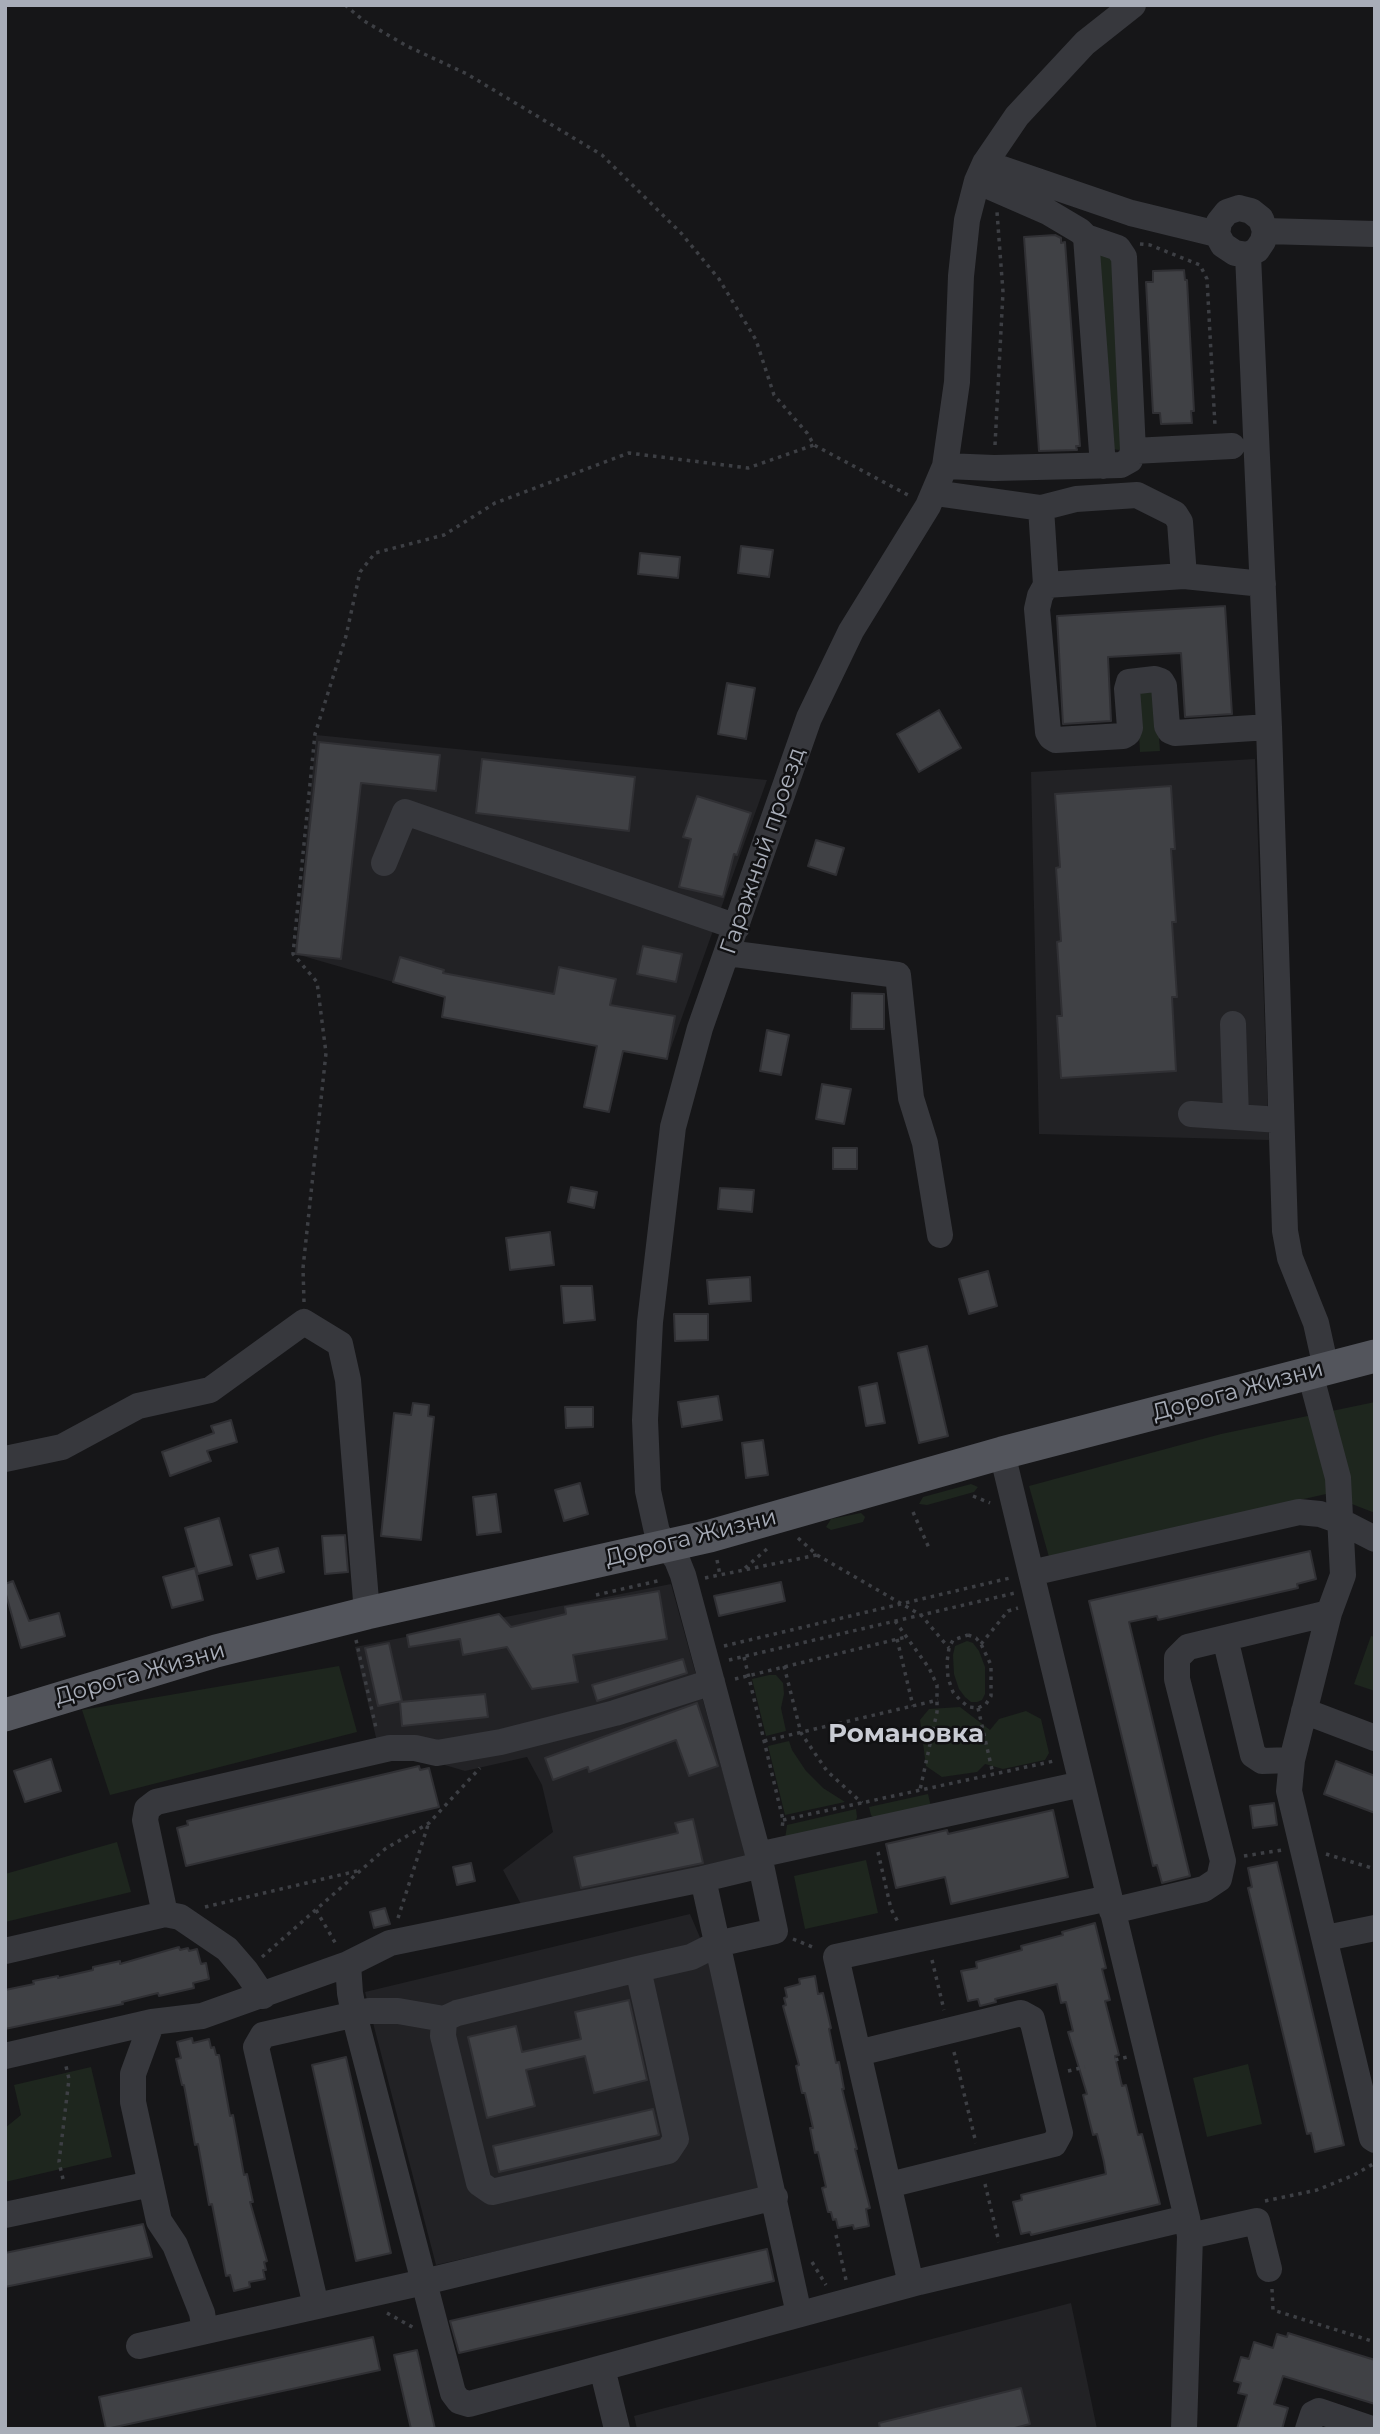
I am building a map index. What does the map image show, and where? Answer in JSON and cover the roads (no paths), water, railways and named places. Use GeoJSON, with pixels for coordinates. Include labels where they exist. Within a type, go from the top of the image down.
{"type":"FeatureCollection","features":[{"type":"Feature","properties":{"kind":"main road","name":"Дорога Жизни"},"geometry":{"type":"LineString","coordinates":[[5,1715],[216,1651],[359,1615],[710,1536],[1002,1453],[1375,1356]]}},
{"type":"Feature","properties":{"kind":"street","name":"Гаражный проезд"},"geometry":{"type":"LineString","coordinates":[[717,1944],[775,1931],[767,1857],[708,1671],[682,1575],[677,1560],[657,1532],[648,1491],[645,1420],[650,1322],[673,1126],[700,1028],[809,718],[851,631],[932,500],[945,466],[957,382],[961,275],[967,220],[1017,116],[1085,43],[1133,5]]}},
{"type":"Feature","properties":{"kind":"street"},"geometry":{"type":"LineString","coordinates":[[988,178],[1217,234]]}},
{"type":"Feature","properties":{"kind":"street"},"geometry":{"type":"LineString","coordinates":[[945,466],[994,468],[1121,465],[1130,460],[1133,451],[1124,257],[1118,248],[1086,237],[988,178]]}},
{"type":"Feature","properties":{"kind":"street"},"geometry":{"type":"LineString","coordinates":[[1239,208],[1251,211],[1261,219],[1265,231],[1257,250],[1248,255],[1235,253],[1223,245],[1217,234],[1219,222],[1227,212],[1239,208]]}},
{"type":"Feature","properties":{"kind":"street"},"geometry":{"type":"LineString","coordinates":[[1265,231],[1375,234]]}},
{"type":"Feature","properties":{"kind":"street"},"geometry":{"type":"LineString","coordinates":[[1086,237],[1103,466]]}},
{"type":"Feature","properties":{"kind":"street"},"geometry":{"type":"LineString","coordinates":[[1248,255],[1269,727],[1285,1231],[1290,1258],[1316,1323],[1318,1370],[1338,1478],[1343,1575],[1329,1613],[1304,1711],[1292,1760],[1289,1791],[1372,2138],[1375,2140]]}},
{"type":"Feature","properties":{"kind":"street"},"geometry":{"type":"LineString","coordinates":[[1133,451],[1224,447]]}},
{"type":"Feature","properties":{"kind":"street"},"geometry":{"type":"LineString","coordinates":[[932,500],[1041,508],[1076,499],[1137,495],[1175,514],[1180,522],[1184,576]]}},
{"type":"Feature","properties":{"kind":"street"},"geometry":{"type":"LineString","coordinates":[[1041,508],[1046,585],[1037,609],[1048,732],[1051,737],[1056,740],[1123,736],[1130,728],[1127,689],[1129,682],[1155,679],[1161,681],[1164,686],[1167,726],[1170,731],[1175,733],[1269,727]]}},
{"type":"Feature","properties":{"kind":"street"},"geometry":{"type":"LineString","coordinates":[[1046,585],[1184,576],[1263,584]]}},
{"type":"Feature","properties":{"kind":"street"},"geometry":{"type":"LineString","coordinates":[[384,863],[405,812],[737,927]]}},
{"type":"Feature","properties":{"kind":"street"},"geometry":{"type":"LineString","coordinates":[[727,953],[898,975],[911,1098],[925,1143],[940,1235]]}},
{"type":"Feature","properties":{"kind":"street"},"geometry":{"type":"LineString","coordinates":[[1233,1024],[1236,1117]]}},
{"type":"Feature","properties":{"kind":"street"},"geometry":{"type":"LineString","coordinates":[[1191,1114],[1280,1120]]}},
{"type":"Feature","properties":{"kind":"street"},"geometry":{"type":"LineString","coordinates":[[5,1459],[62,1447],[138,1406],[210,1390],[304,1322],[340,1344],[348,1380],[359,1615]]}},
{"type":"Feature","properties":{"kind":"street"},"geometry":{"type":"LineString","coordinates":[[1002,1453],[1189,2227],[1184,2429]]}},
{"type":"Feature","properties":{"kind":"street"},"geometry":{"type":"LineString","coordinates":[[1034,1588],[1299,1512],[1320,1514],[1340,1521],[1375,1539]]}},
{"type":"Feature","properties":{"kind":"street"},"geometry":{"type":"LineString","coordinates":[[911,2284],[836,1957],[915,1940],[1204,1889],[1219,1879],[1223,1861],[1177,1679],[1177,1658],[1188,1647],[1329,1613]]}},
{"type":"Feature","properties":{"kind":"street"},"geometry":{"type":"LineString","coordinates":[[1225,1638],[1253,1755],[1262,1761],[1292,1760]]}},
{"type":"Feature","properties":{"kind":"street"},"geometry":{"type":"LineString","coordinates":[[263,1996],[246,1971],[226,1949],[173,1916],[145,1820],[147,1809],[156,1802],[390,1748],[415,1748],[436,1753],[501,1742],[615,1713],[708,1671]]}},
{"type":"Feature","properties":{"kind":"street"},"geometry":{"type":"LineString","coordinates":[[1304,1711],[1375,1738]]}},
{"type":"Feature","properties":{"kind":"street"},"geometry":{"type":"LineString","coordinates":[[5,2056],[152,2022],[202,2017],[348,1964],[390,1942],[703,1879],[767,1857],[873,1830],[1082,1784]]}},
{"type":"Feature","properties":{"kind":"street"},"geometry":{"type":"LineString","coordinates":[[703,1879],[799,2314]]}},
{"type":"Feature","properties":{"kind":"street"},"geometry":{"type":"LineString","coordinates":[[5,1951],[173,1916]]}},
{"type":"Feature","properties":{"kind":"street"},"geometry":{"type":"LineString","coordinates":[[1326,1938],[1375,1928]]}},
{"type":"Feature","properties":{"kind":"street"},"geometry":{"type":"LineString","coordinates":[[316,2306],[256,2047],[263,2035],[369,2011],[398,2011],[444,2020],[457,2012],[691,1957],[717,1944]]}},
{"type":"Feature","properties":{"kind":"street"},"geometry":{"type":"LineString","coordinates":[[348,1964],[355,2014],[453,2393],[459,2401],[470,2404],[911,2284],[1004,2262],[1189,2227],[1257,2221],[1269,2269]]}},
{"type":"Feature","properties":{"kind":"street"},"geometry":{"type":"LineString","coordinates":[[444,2020],[443,2036],[479,2183],[492,2192],[668,2151],[676,2139],[638,1969]]}},
{"type":"Feature","properties":{"kind":"street"},"geometry":{"type":"LineString","coordinates":[[858,2053],[1021,2013],[1032,2019],[1060,2133],[1054,2144],[889,2185]]}},
{"type":"Feature","properties":{"kind":"street"},"geometry":{"type":"LineString","coordinates":[[152,2022],[133,2074],[133,2102],[159,2221],[175,2245],[202,2313],[205,2331]]}},
{"type":"Feature","properties":{"kind":"street"},"geometry":{"type":"LineString","coordinates":[[5,2215],[151,2184]]}},
{"type":"Feature","properties":{"kind":"street"},"geometry":{"type":"LineString","coordinates":[[139,2346],[424,2282],[775,2197]]}},
{"type":"Feature","properties":{"kind":"street"},"geometry":{"type":"LineString","coordinates":[[602,2368],[617,2429]]}},
{"type":"Feature","properties":{"kind":"street"},"geometry":{"type":"LineString","coordinates":[[1308,2429],[1313,2414],[1319,2411],[1372,2429]]}},
{"type":"Feature","properties":{"kind":"district","name":"Романовка"},"geometry":{"type":"Point","coordinates":[906,1734]}}]}
